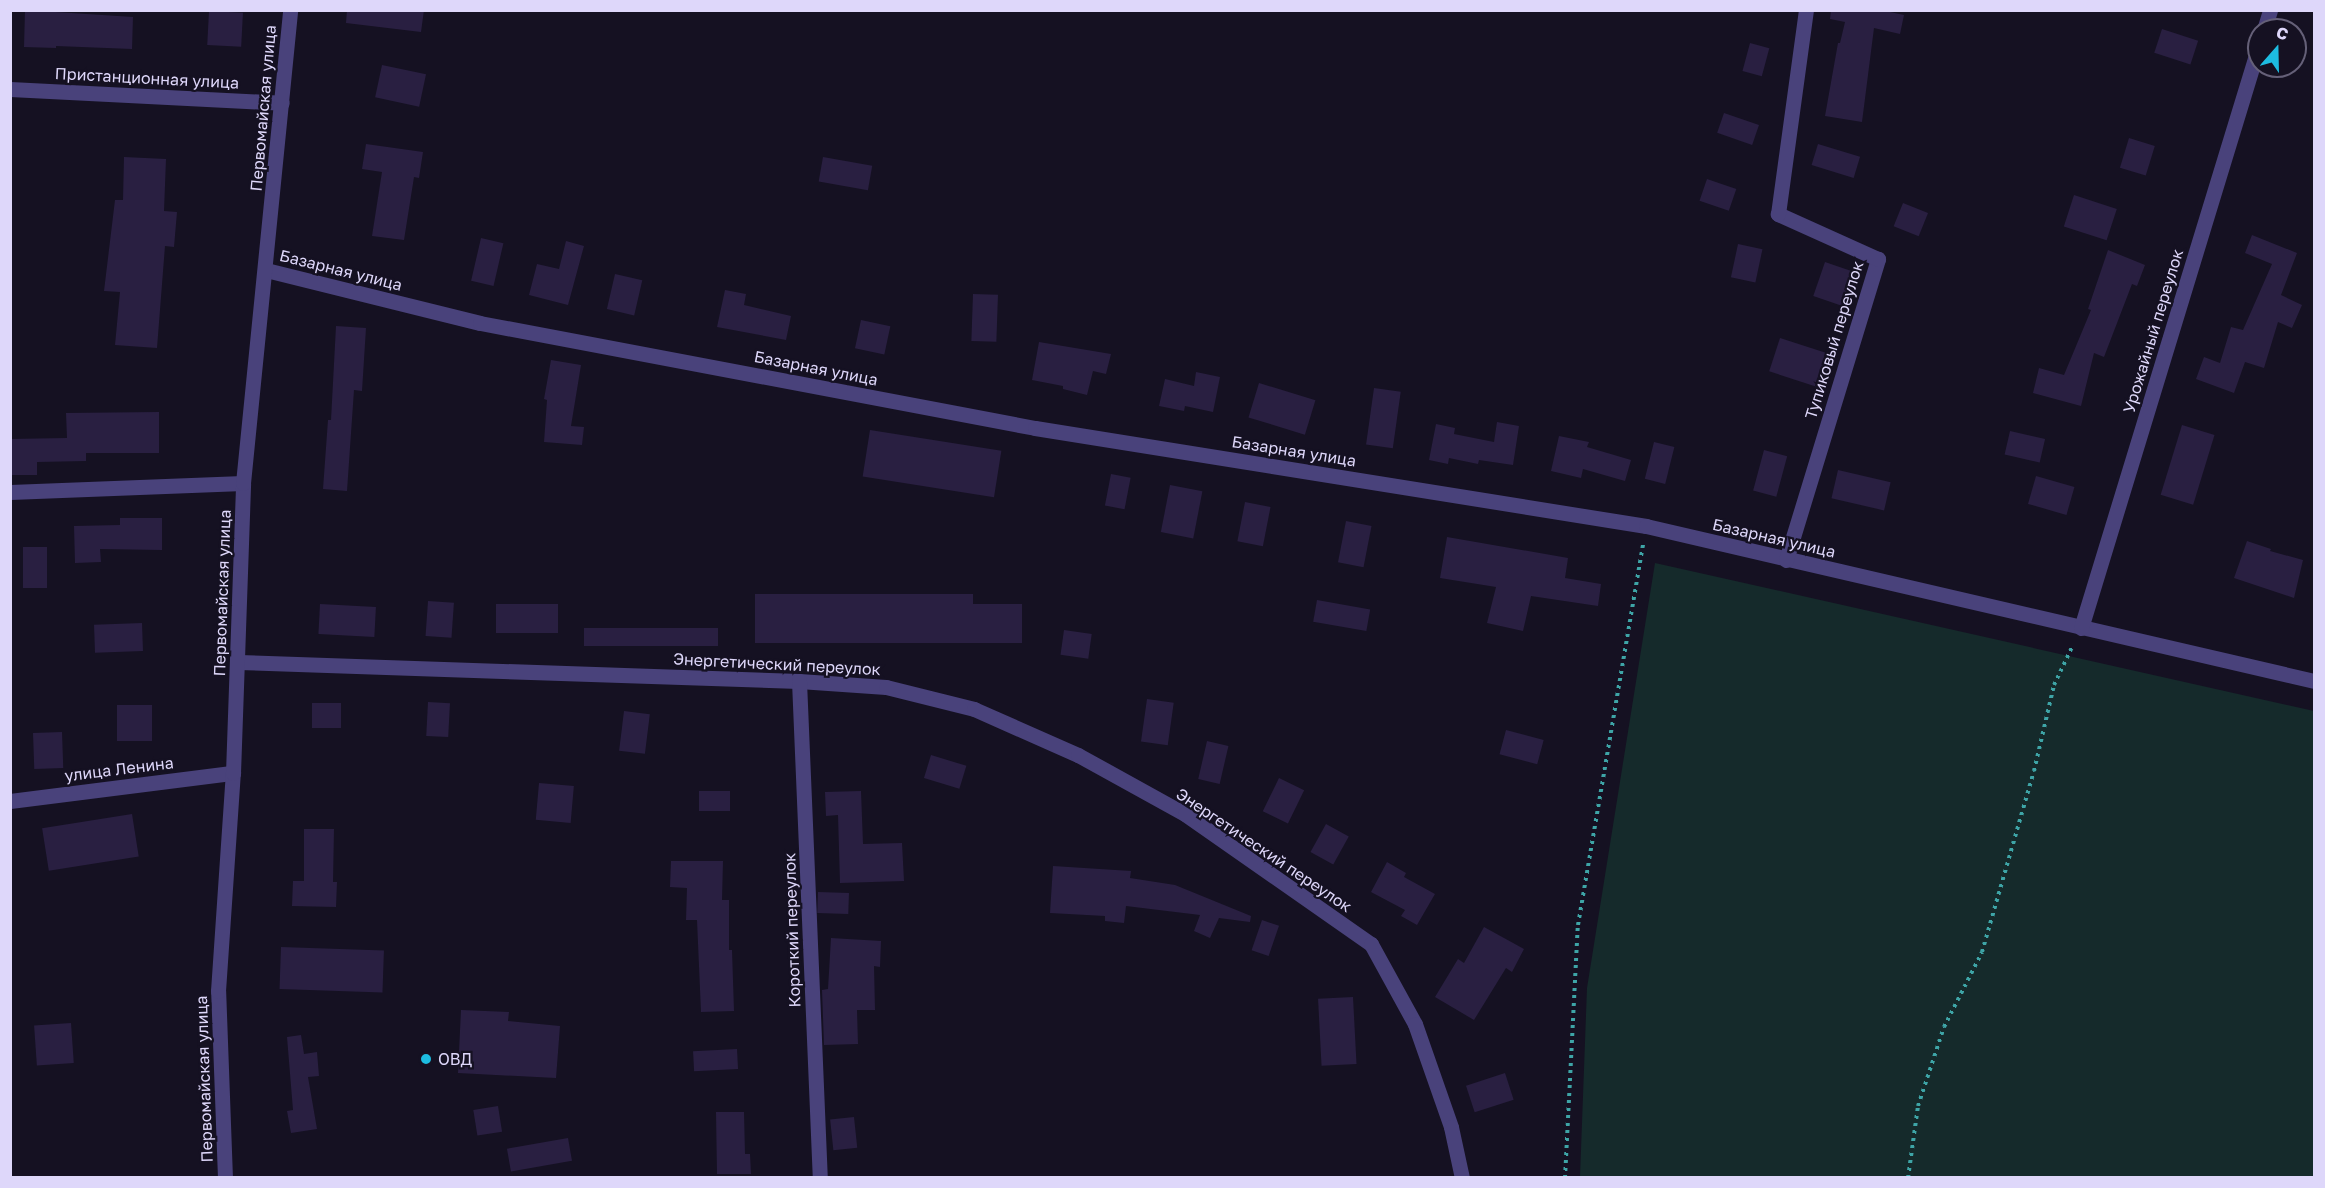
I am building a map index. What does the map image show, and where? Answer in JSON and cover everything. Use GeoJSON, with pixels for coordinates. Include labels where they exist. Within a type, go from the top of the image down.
{"type":"FeatureCollection","features":[{"type":"Feature","properties":{"kind":"street","name":"Первомайская улица"},"geometry":{"type":"LineString","coordinates":[[225,1178],[218,991],[233,773],[243,483],[266,270],[290,10]]}},
{"type":"Feature","properties":{"kind":"street","name":"Тупиковый переулок"},"geometry":{"type":"LineString","coordinates":[[1786,560],[1878,259],[1778,214],[1806,10]]}},
{"type":"Feature","properties":{"kind":"street","name":"Урожайный переулок"},"geometry":{"type":"LineString","coordinates":[[2081,628],[2249,78]]}},
{"type":"Feature","properties":{"kind":"street","name":"Пристанционная улица"},"geometry":{"type":"LineString","coordinates":[[10,89],[282,103]]}},
{"type":"Feature","properties":{"kind":"street","name":"Базарная улица"},"geometry":{"type":"LineString","coordinates":[[266,270],[480,323],[1035,428],[1647,526],[2314,681]]}},
{"type":"Feature","properties":{"kind":"street"},"geometry":{"type":"LineString","coordinates":[[10,492],[243,483]]}},
{"type":"Feature","properties":{"kind":"street","name":"Энергетический переулок"},"geometry":{"type":"LineString","coordinates":[[238,662],[799,681],[886,687],[974,709],[1078,755],[1185,814],[1371,944],[1415,1024],[1451,1126],[1462,1178]]}},
{"type":"Feature","properties":{"kind":"street","name":"Короткий переулок"},"geometry":{"type":"LineString","coordinates":[[799,681],[820,1178]]}},
{"type":"Feature","properties":{"kind":"street","name":"улица Ленина"},"geometry":{"type":"LineString","coordinates":[[10,801],[233,773]]}},
{"type":"Feature","properties":{"kind":"path"},"geometry":{"type":"LineString","coordinates":[[1565,1178],[1578,925],[1647,526]]}},
{"type":"Feature","properties":{"kind":"path"},"geometry":{"type":"LineString","coordinates":[[1908,1178],[1918,1106],[1944,1028],[1983,952],[2034,771],[2054,686],[2081,628]]}},
{"type":"Feature","properties":{"kind":"green space"},"geometry":{"type":"Polygon","coordinates":[[[1655,563],[2314,711],[2314,1177],[1580,1177],[1587,988],[1655,563]]]}},
{"type":"Feature","properties":{"kind":"building"},"geometry":{"type":"Polygon","coordinates":[[[25,10],[133,17],[132,49],[24,47],[25,10]]]}},
{"type":"Feature","properties":{"kind":"building"},"geometry":{"type":"Polygon","coordinates":[[[347,10],[424,10],[421,32],[346,23],[347,10]]]}},
{"type":"Feature","properties":{"kind":"building"},"geometry":{"type":"Polygon","coordinates":[[[1831,10],[1881,10],[1904,15],[1900,34],[1874,28],[1862,122],[1825,116],[1838,43],[1840,43],[1845,22],[1830,19],[1831,10]]]}},
{"type":"Feature","properties":{"kind":"building"},"geometry":{"type":"Polygon","coordinates":[[[209,11],[243,13],[241,47],[207,45],[209,11]]]}},
{"type":"Feature","properties":{"kind":"building"},"geometry":{"type":"Polygon","coordinates":[[[2162,29],[2198,41],[2190,65],[2154,53],[2162,29]]]}},
{"type":"Feature","properties":{"kind":"building"},"geometry":{"type":"Polygon","coordinates":[[[1750,43],[1769,48],[1762,76],[1742,71],[1750,43]]]}},
{"type":"Feature","properties":{"kind":"building"},"geometry":{"type":"Polygon","coordinates":[[[382,65],[426,74],[419,107],[375,97],[382,65]]]}},
{"type":"Feature","properties":{"kind":"building"},"geometry":{"type":"Polygon","coordinates":[[[1724,113],[1759,125],[1752,145],[1717,133],[1724,113]]]}},
{"type":"Feature","properties":{"kind":"building"},"geometry":{"type":"Polygon","coordinates":[[[2129,138],[2155,146],[2146,176],[2120,168],[2129,138]]]}},
{"type":"Feature","properties":{"kind":"building"},"geometry":{"type":"Polygon","coordinates":[[[366,144],[423,152],[419,178],[414,177],[404,240],[372,236],[382,172],[362,169],[366,144]]]}},
{"type":"Feature","properties":{"kind":"building"},"geometry":{"type":"Polygon","coordinates":[[[1818,144],[1860,157],[1854,178],[1812,165],[1818,144]]]}},
{"type":"Feature","properties":{"kind":"building"},"geometry":{"type":"Polygon","coordinates":[[[124,157],[166,159],[164,211],[177,212],[174,247],[165,246],[157,348],[115,345],[120,292],[104,291],[115,200],[123,200],[124,157]]]}},
{"type":"Feature","properties":{"kind":"building"},"geometry":{"type":"Polygon","coordinates":[[[823,157],[872,166],[868,190],[819,182],[823,157]]]}},
{"type":"Feature","properties":{"kind":"building"},"geometry":{"type":"Polygon","coordinates":[[[1707,179],[1736,189],[1729,211],[1700,201],[1707,179]]]}},
{"type":"Feature","properties":{"kind":"building"},"geometry":{"type":"Polygon","coordinates":[[[2074,195],[2117,209],[2107,240],[2064,226],[2074,195]]]}},
{"type":"Feature","properties":{"kind":"building"},"geometry":{"type":"Polygon","coordinates":[[[1903,203],[1928,213],[1919,236],[1894,226],[1903,203]]]}},
{"type":"Feature","properties":{"kind":"building"},"geometry":{"type":"Polygon","coordinates":[[[2252,235],[2297,253],[2281,295],[2302,305],[2292,328],[2278,322],[2264,368],[2245,362],[2234,393],[2196,379],[2204,357],[2220,363],[2231,327],[2243,330],[2272,264],[2245,253],[2252,235]]]}},
{"type":"Feature","properties":{"kind":"building"},"geometry":{"type":"Polygon","coordinates":[[[481,238],[503,243],[494,286],[471,281],[481,238]]]}},
{"type":"Feature","properties":{"kind":"building"},"geometry":{"type":"Polygon","coordinates":[[[566,241],[584,246],[568,305],[529,295],[537,264],[559,269],[566,241]]]}},
{"type":"Feature","properties":{"kind":"building"},"geometry":{"type":"Polygon","coordinates":[[[1738,244],[1762,249],[1755,282],[1731,277],[1738,244]]]}},
{"type":"Feature","properties":{"kind":"building"},"geometry":{"type":"Polygon","coordinates":[[[2108,250],[2145,265],[2137,286],[2132,284],[2104,357],[2094,353],[2081,406],[2033,393],[2039,368],[2064,375],[2091,310],[2088,309],[2108,250]]]}},
{"type":"Feature","properties":{"kind":"building"},"geometry":{"type":"Polygon","coordinates":[[[1825,262],[1857,273],[1845,307],[1813,296],[1825,262]]]}},
{"type":"Feature","properties":{"kind":"building"},"geometry":{"type":"Polygon","coordinates":[[[615,274],[642,280],[634,315],[607,309],[615,274]]]}},
{"type":"Feature","properties":{"kind":"building"},"geometry":{"type":"Polygon","coordinates":[[[725,290],[746,294],[744,305],[791,316],[786,340],[717,327],[725,290]]]}},
{"type":"Feature","properties":{"kind":"building"},"geometry":{"type":"Polygon","coordinates":[[[973,294],[998,295],[996,342],[971,341],[973,294]]]}},
{"type":"Feature","properties":{"kind":"building"},"geometry":{"type":"Polygon","coordinates":[[[861,320],[890,326],[884,355],[855,348],[861,320]]]}},
{"type":"Feature","properties":{"kind":"building"},"geometry":{"type":"Polygon","coordinates":[[[336,326],[366,328],[362,391],[354,390],[347,491],[323,489],[328,420],[331,420],[336,326]]]}},
{"type":"Feature","properties":{"kind":"building"},"geometry":{"type":"Polygon","coordinates":[[[1780,338],[1834,356],[1823,389],[1769,371],[1780,338]]]}},
{"type":"Feature","properties":{"kind":"building"},"geometry":{"type":"Polygon","coordinates":[[[1039,342],[1111,354],[1106,374],[1093,371],[1087,395],[1063,389],[1063,386],[1032,380],[1039,342]]]}},
{"type":"Feature","properties":{"kind":"building"},"geometry":{"type":"Polygon","coordinates":[[[551,360],[581,365],[571,426],[584,427],[582,445],[544,442],[547,400],[544,399],[551,360]]]}},
{"type":"Feature","properties":{"kind":"building"},"geometry":{"type":"Polygon","coordinates":[[[1196,372],[1220,377],[1213,412],[1185,406],[1184,411],[1159,406],[1165,379],[1194,386],[1196,372]]]}},
{"type":"Feature","properties":{"kind":"building"},"geometry":{"type":"Polygon","coordinates":[[[1259,383],[1315,400],[1305,435],[1248,417],[1259,383]]]}},
{"type":"Feature","properties":{"kind":"building"},"geometry":{"type":"Polygon","coordinates":[[[1374,388],[1401,392],[1393,448],[1366,444],[1374,388]]]}},
{"type":"Feature","properties":{"kind":"building"},"geometry":{"type":"Polygon","coordinates":[[[159,412],[159,453],[86,453],[86,461],[37,462],[37,475],[10,475],[10,439],[67,438],[66,413],[159,412]]]}},
{"type":"Feature","properties":{"kind":"building"},"geometry":{"type":"Polygon","coordinates":[[[1497,422],[1519,426],[1513,465],[1479,460],[1478,464],[1449,458],[1448,464],[1429,460],[1436,424],[1455,428],[1454,434],[1494,442],[1497,422]]]}},
{"type":"Feature","properties":{"kind":"building"},"geometry":{"type":"Polygon","coordinates":[[[2182,425],[2215,435],[2193,505],[2161,495],[2182,425]]]}},
{"type":"Feature","properties":{"kind":"building"},"geometry":{"type":"Polygon","coordinates":[[[870,430],[1001,451],[994,497],[863,476],[870,430]]]}},
{"type":"Feature","properties":{"kind":"building"},"geometry":{"type":"Polygon","coordinates":[[[2010,431],[2045,439],[2040,462],[2005,454],[2010,431]]]}},
{"type":"Feature","properties":{"kind":"building"},"geometry":{"type":"Polygon","coordinates":[[[1559,436],[1589,442],[1587,447],[1631,460],[1625,481],[1583,469],[1581,478],[1551,471],[1559,436]]]}},
{"type":"Feature","properties":{"kind":"building"},"geometry":{"type":"Polygon","coordinates":[[[1654,442],[1674,447],[1665,484],[1645,479],[1654,442]]]}},
{"type":"Feature","properties":{"kind":"building"},"geometry":{"type":"Polygon","coordinates":[[[1764,450],[1787,456],[1776,497],[1753,491],[1764,450]]]}},
{"type":"Feature","properties":{"kind":"building"},"geometry":{"type":"Polygon","coordinates":[[[1838,470],[1891,482],[1884,510],[1831,498],[1838,470]]]}},
{"type":"Feature","properties":{"kind":"building"},"geometry":{"type":"Polygon","coordinates":[[[1111,474],[1131,478],[1125,509],[1105,505],[1111,474]]]}},
{"type":"Feature","properties":{"kind":"building"},"geometry":{"type":"Polygon","coordinates":[[[2036,476],[2074,487],[2066,515],[2028,504],[2036,476]]]}},
{"type":"Feature","properties":{"kind":"building"},"geometry":{"type":"Polygon","coordinates":[[[1170,485],[1202,491],[1193,538],[1161,532],[1170,485]]]}},
{"type":"Feature","properties":{"kind":"building"},"geometry":{"type":"Polygon","coordinates":[[[1245,502],[1271,507],[1263,546],[1237,541],[1245,502]]]}},
{"type":"Feature","properties":{"kind":"building"},"geometry":{"type":"Polygon","coordinates":[[[120,518],[162,518],[162,550],[100,549],[101,562],[75,563],[74,526],[120,525],[120,518]]]}},
{"type":"Feature","properties":{"kind":"building"},"geometry":{"type":"Polygon","coordinates":[[[1346,521],[1372,526],[1364,567],[1338,562],[1346,521]]]}},
{"type":"Feature","properties":{"kind":"building"},"geometry":{"type":"Polygon","coordinates":[[[1447,537],[1568,558],[1565,578],[1601,584],[1598,606],[1531,596],[1523,631],[1487,623],[1496,587],[1440,578],[1447,537]]]}},
{"type":"Feature","properties":{"kind":"building"},"geometry":{"type":"Polygon","coordinates":[[[2247,541],[2271,549],[2270,551],[2303,560],[2294,598],[2234,578],[2247,541]]]}},
{"type":"Feature","properties":{"kind":"building"},"geometry":{"type":"Polygon","coordinates":[[[23,547],[47,547],[47,588],[23,588],[23,547]]]}},
{"type":"Feature","properties":{"kind":"building"},"geometry":{"type":"Polygon","coordinates":[[[755,594],[973,594],[973,604],[1022,604],[1022,643],[755,643],[755,594]]]}},
{"type":"Feature","properties":{"kind":"building"},"geometry":{"type":"Polygon","coordinates":[[[1317,600],[1370,609],[1366,631],[1313,622],[1317,600]]]}},
{"type":"Feature","properties":{"kind":"building"},"geometry":{"type":"Polygon","coordinates":[[[428,601],[454,603],[451,638],[426,636],[428,601]]]}},
{"type":"Feature","properties":{"kind":"building"},"geometry":{"type":"Polygon","coordinates":[[[320,604],[376,607],[374,637],[318,634],[320,604]]]}},
{"type":"Feature","properties":{"kind":"building"},"geometry":{"type":"Polygon","coordinates":[[[496,604],[558,604],[558,633],[496,633],[496,604]]]}},
{"type":"Feature","properties":{"kind":"building"},"geometry":{"type":"Polygon","coordinates":[[[142,623],[143,651],[95,653],[94,625],[142,623]]]}},
{"type":"Feature","properties":{"kind":"building"},"geometry":{"type":"Polygon","coordinates":[[[584,628],[718,628],[718,646],[584,646],[584,628]]]}},
{"type":"Feature","properties":{"kind":"building"},"geometry":{"type":"Polygon","coordinates":[[[1064,630],[1092,634],[1088,659],[1061,655],[1064,630]]]}},
{"type":"Feature","properties":{"kind":"building"},"geometry":{"type":"Polygon","coordinates":[[[1147,699],[1174,703],[1168,745],[1141,742],[1147,699]]]}},
{"type":"Feature","properties":{"kind":"building"},"geometry":{"type":"Polygon","coordinates":[[[428,702],[450,703],[448,737],[426,736],[428,702]]]}},
{"type":"Feature","properties":{"kind":"building"},"geometry":{"type":"Polygon","coordinates":[[[312,703],[341,703],[341,728],[312,728],[312,703]]]}},
{"type":"Feature","properties":{"kind":"building"},"geometry":{"type":"Polygon","coordinates":[[[117,705],[152,705],[152,741],[117,741],[117,705]]]}},
{"type":"Feature","properties":{"kind":"building"},"geometry":{"type":"Polygon","coordinates":[[[624,711],[650,714],[645,754],[619,751],[624,711]]]}},
{"type":"Feature","properties":{"kind":"building"},"geometry":{"type":"Polygon","coordinates":[[[1506,730],[1544,740],[1537,764],[1500,754],[1506,730]]]}},
{"type":"Feature","properties":{"kind":"building"},"geometry":{"type":"Polygon","coordinates":[[[62,732],[63,768],[34,769],[33,733],[62,732]]]}},
{"type":"Feature","properties":{"kind":"building"},"geometry":{"type":"Polygon","coordinates":[[[1207,741],[1228,746],[1220,784],[1198,779],[1207,741]]]}},
{"type":"Feature","properties":{"kind":"building"},"geometry":{"type":"Polygon","coordinates":[[[931,755],[966,766],[959,789],[924,778],[931,755]]]}},
{"type":"Feature","properties":{"kind":"building"},"geometry":{"type":"Polygon","coordinates":[[[1279,778],[1304,790],[1288,824],[1263,811],[1279,778]]]}},
{"type":"Feature","properties":{"kind":"building"},"geometry":{"type":"Polygon","coordinates":[[[539,783],[574,786],[571,823],[536,820],[539,783]]]}},
{"type":"Feature","properties":{"kind":"building"},"geometry":{"type":"Polygon","coordinates":[[[699,791],[730,791],[730,811],[699,811],[699,791]]]}},
{"type":"Feature","properties":{"kind":"building"},"geometry":{"type":"Polygon","coordinates":[[[861,791],[863,844],[902,843],[904,881],[840,883],[838,815],[826,816],[825,792],[861,791]]]}},
{"type":"Feature","properties":{"kind":"building"},"geometry":{"type":"Polygon","coordinates":[[[132,814],[139,856],[49,871],[42,828],[132,814]]]}},
{"type":"Feature","properties":{"kind":"building"},"geometry":{"type":"Polygon","coordinates":[[[1326,824],[1349,837],[1333,865],[1310,852],[1326,824]]]}},
{"type":"Feature","properties":{"kind":"building"},"geometry":{"type":"Polygon","coordinates":[[[304,829],[334,829],[333,882],[337,882],[336,907],[292,906],[293,881],[304,881],[304,829]]]}},
{"type":"Feature","properties":{"kind":"building"},"geometry":{"type":"Polygon","coordinates":[[[671,861],[723,861],[722,900],[729,900],[729,950],[732,950],[734,1011],[701,1012],[697,920],[686,920],[687,888],[670,887],[671,861]]]}},
{"type":"Feature","properties":{"kind":"building"},"geometry":{"type":"Polygon","coordinates":[[[1387,862],[1406,873],[1404,877],[1435,894],[1417,925],[1401,916],[1405,910],[1371,892],[1387,862]]]}},
{"type":"Feature","properties":{"kind":"building"},"geometry":{"type":"Polygon","coordinates":[[[1053,866],[1131,871],[1130,878],[1175,885],[1251,916],[1250,922],[1219,918],[1210,938],[1194,931],[1200,915],[1126,906],[1124,923],[1105,921],[1105,916],[1050,913],[1053,866]]]}},
{"type":"Feature","properties":{"kind":"building"},"geometry":{"type":"Polygon","coordinates":[[[818,892],[849,893],[848,914],[817,913],[818,892]]]}},
{"type":"Feature","properties":{"kind":"building"},"geometry":{"type":"Polygon","coordinates":[[[1262,920],[1279,926],[1269,956],[1252,950],[1262,920]]]}},
{"type":"Feature","properties":{"kind":"building"},"geometry":{"type":"Polygon","coordinates":[[[1484,927],[1524,949],[1512,972],[1506,968],[1474,1020],[1435,997],[1458,959],[1464,963],[1484,927]]]}},
{"type":"Feature","properties":{"kind":"building"},"geometry":{"type":"Polygon","coordinates":[[[831,938],[881,941],[880,967],[874,966],[875,1010],[857,1010],[858,1044],[824,1045],[822,990],[828,989],[831,938]]]}},
{"type":"Feature","properties":{"kind":"building"},"geometry":{"type":"Polygon","coordinates":[[[281,947],[384,951],[382,993],[280,989],[281,947]]]}},
{"type":"Feature","properties":{"kind":"building"},"geometry":{"type":"Polygon","coordinates":[[[1353,997],[1357,1064],[1322,1066],[1318,999],[1353,997]]]}},
{"type":"Feature","properties":{"kind":"building"},"geometry":{"type":"Polygon","coordinates":[[[461,1010],[509,1012],[508,1021],[560,1026],[556,1078],[458,1073],[461,1010]]]}},
{"type":"Feature","properties":{"kind":"building"},"geometry":{"type":"Polygon","coordinates":[[[71,1023],[74,1063],[37,1065],[34,1026],[71,1023]]]}},
{"type":"Feature","properties":{"kind":"building"},"geometry":{"type":"Polygon","coordinates":[[[301,1035],[304,1054],[317,1052],[319,1076],[308,1077],[317,1129],[291,1133],[287,1111],[293,1110],[287,1037],[301,1035]]]}},
{"type":"Feature","properties":{"kind":"building"},"geometry":{"type":"Polygon","coordinates":[[[737,1049],[738,1069],[694,1071],[693,1051],[737,1049]]]}},
{"type":"Feature","properties":{"kind":"building"},"geometry":{"type":"Polygon","coordinates":[[[1505,1073],[1514,1100],[1475,1112],[1466,1086],[1505,1073]]]}},
{"type":"Feature","properties":{"kind":"building"},"geometry":{"type":"Polygon","coordinates":[[[498,1106],[502,1132],[477,1136],[473,1110],[498,1106]]]}},
{"type":"Feature","properties":{"kind":"building"},"geometry":{"type":"Polygon","coordinates":[[[716,1112],[744,1112],[745,1154],[750,1154],[751,1174],[717,1174],[716,1112]]]}},
{"type":"Feature","properties":{"kind":"building"},"geometry":{"type":"Polygon","coordinates":[[[854,1117],[857,1148],[833,1150],[830,1120],[854,1117]]]}},
{"type":"Feature","properties":{"kind":"building"},"geometry":{"type":"Polygon","coordinates":[[[568,1138],[572,1161],[511,1171],[507,1149],[568,1138]]]}},
{"type":"Feature","properties":{"kind":"place","name":"ОВД"},"geometry":{"type":"Point","coordinates":[426,1059]}}]}
